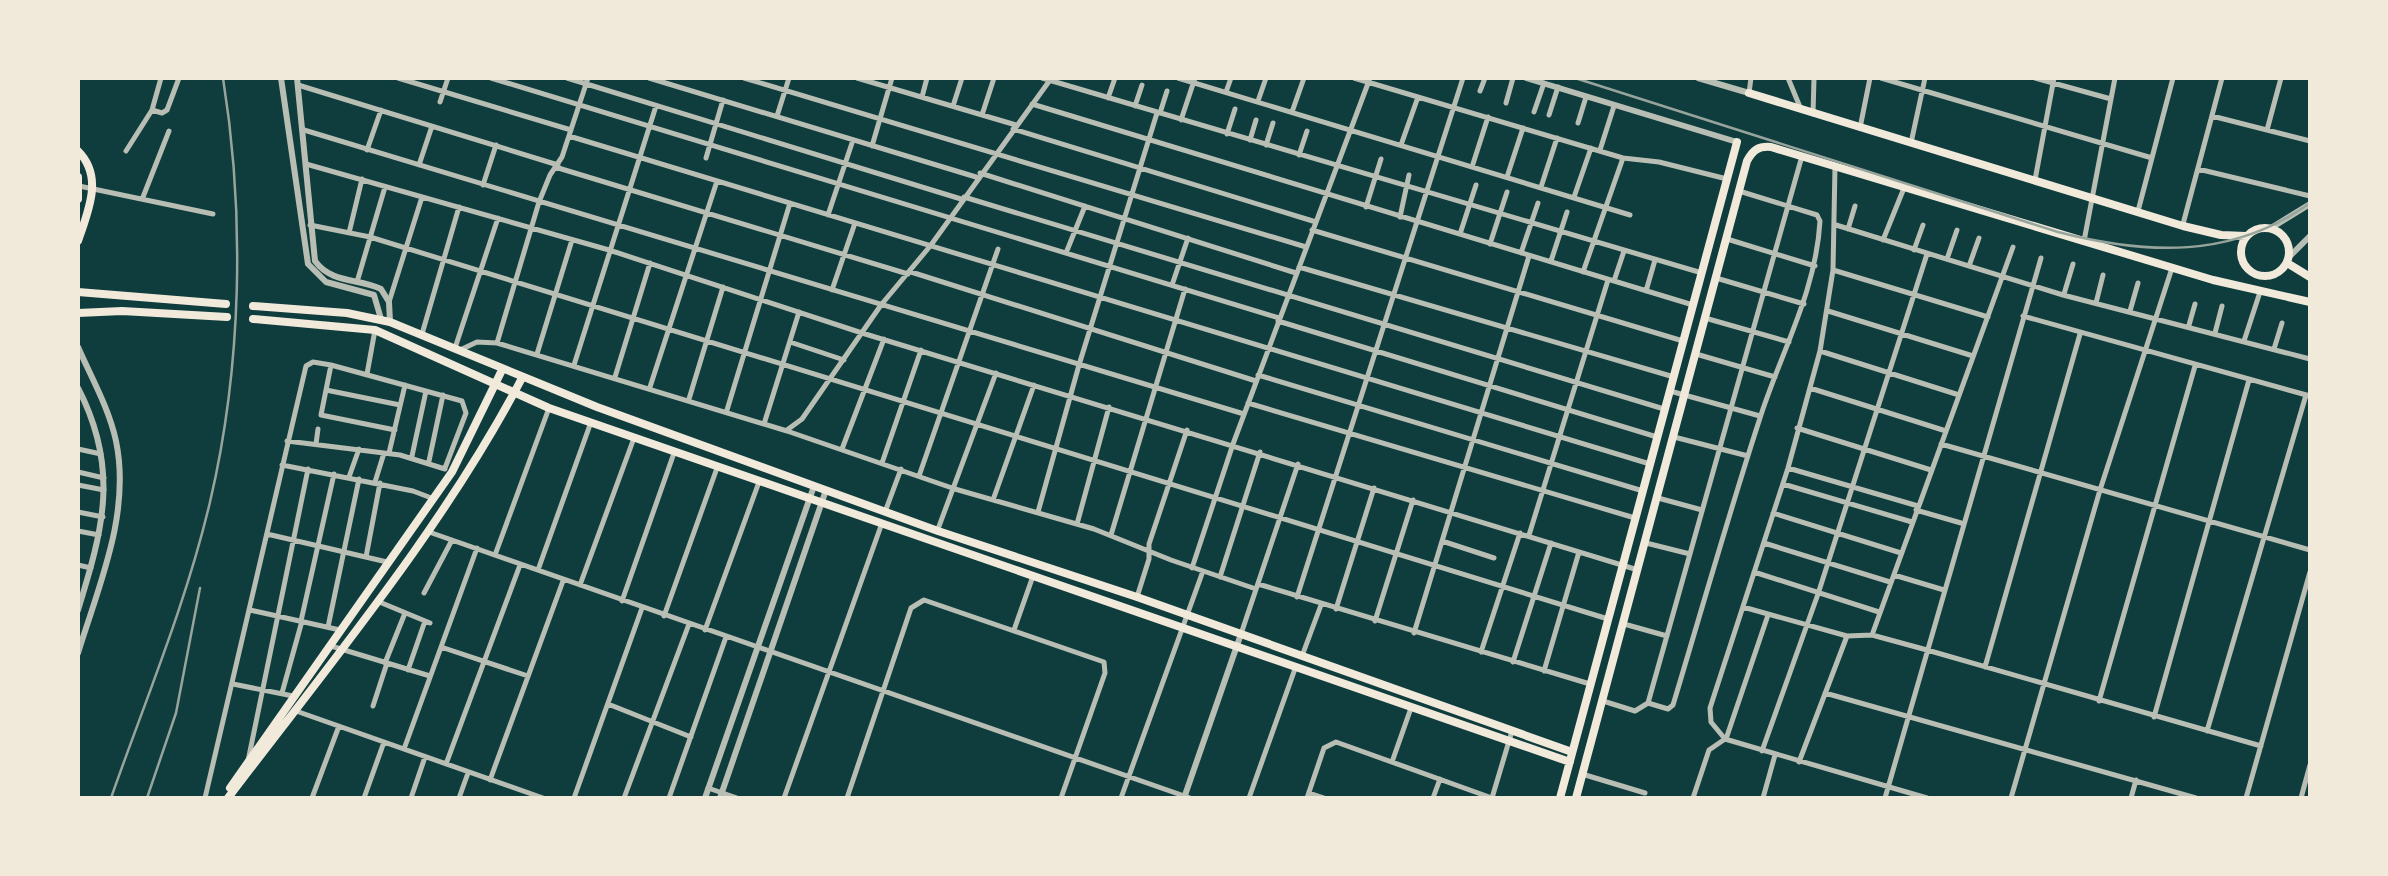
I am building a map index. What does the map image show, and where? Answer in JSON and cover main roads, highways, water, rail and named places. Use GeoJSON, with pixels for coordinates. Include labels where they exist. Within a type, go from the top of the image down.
{"type":"FeatureCollection","features":[{"type":"Feature","properties":{"kind":"main road"},"geometry":{"type":"LineString","coordinates":[[1749,93],[2183,226],[2246,236]]}},
{"type":"Feature","properties":{"kind":"main road"},"geometry":{"type":"LineString","coordinates":[[1560,798],[1737,142]]}},
{"type":"Feature","properties":{"kind":"main road"},"geometry":{"type":"LineString","coordinates":[[1576,798],[1752,152],[1761,146],[1802,156],[2172,268],[2310,302]]}},
{"type":"Feature","properties":{"kind":"main road"},"geometry":{"type":"LineString","coordinates":[[78,151],[88,163],[93,186],[78,241]]}},
{"type":"Feature","properties":{"kind":"main road"},"geometry":{"type":"LineString","coordinates":[[78,181],[78,198]]}},
{"type":"Feature","properties":{"kind":"main road"},"geometry":{"type":"LineString","coordinates":[[2271,228],[2287,241],[2288,260],[2276,274],[2254,274],[2241,257],[2241,246],[2255,230],[2271,228]]}},
{"type":"Feature","properties":{"kind":"main road"},"geometry":{"type":"LineString","coordinates":[[2288,260],[2310,277]]}},
{"type":"Feature","properties":{"kind":"main road"},"geometry":{"type":"LineString","coordinates":[[2250,288],[2254,274]]}},
{"type":"Feature","properties":{"kind":"main road"},"geometry":{"type":"LineString","coordinates":[[78,292],[226,304]]}},
{"type":"Feature","properties":{"kind":"main road"},"geometry":{"type":"LineString","coordinates":[[254,306],[347,313],[386,321],[522,378],[814,486],[1302,656],[1571,757]]}},
{"type":"Feature","properties":{"kind":"main road"},"geometry":{"type":"LineString","coordinates":[[78,313],[122,311],[226,317]]}},
{"type":"Feature","properties":{"kind":"main road"},"geometry":{"type":"LineString","coordinates":[[253,319],[375,330],[549,408],[1411,706],[1510,735]]}},
{"type":"Feature","properties":{"kind":"main road"},"geometry":{"type":"LineString","coordinates":[[225,798],[434,500],[502,370]]}},
{"type":"Feature","properties":{"kind":"main road"},"geometry":{"type":"LineString","coordinates":[[225,798],[343,650],[427,530],[522,378]]}},
{"type":"Feature","properties":{"kind":"railway"},"geometry":{"type":"LineString","coordinates":[[111,798],[189,578],[221,450],[237,290],[235,183],[223,78]]}},
{"type":"Feature","properties":{"kind":"railway"},"geometry":{"type":"LineString","coordinates":[[1575,78],[2091,240],[2156,248],[2219,243],[2280,221],[2310,203]]}},
{"type":"Feature","properties":{"kind":"railway"},"geometry":{"type":"LineString","coordinates":[[147,798],[176,713],[200,588]]}}]}
